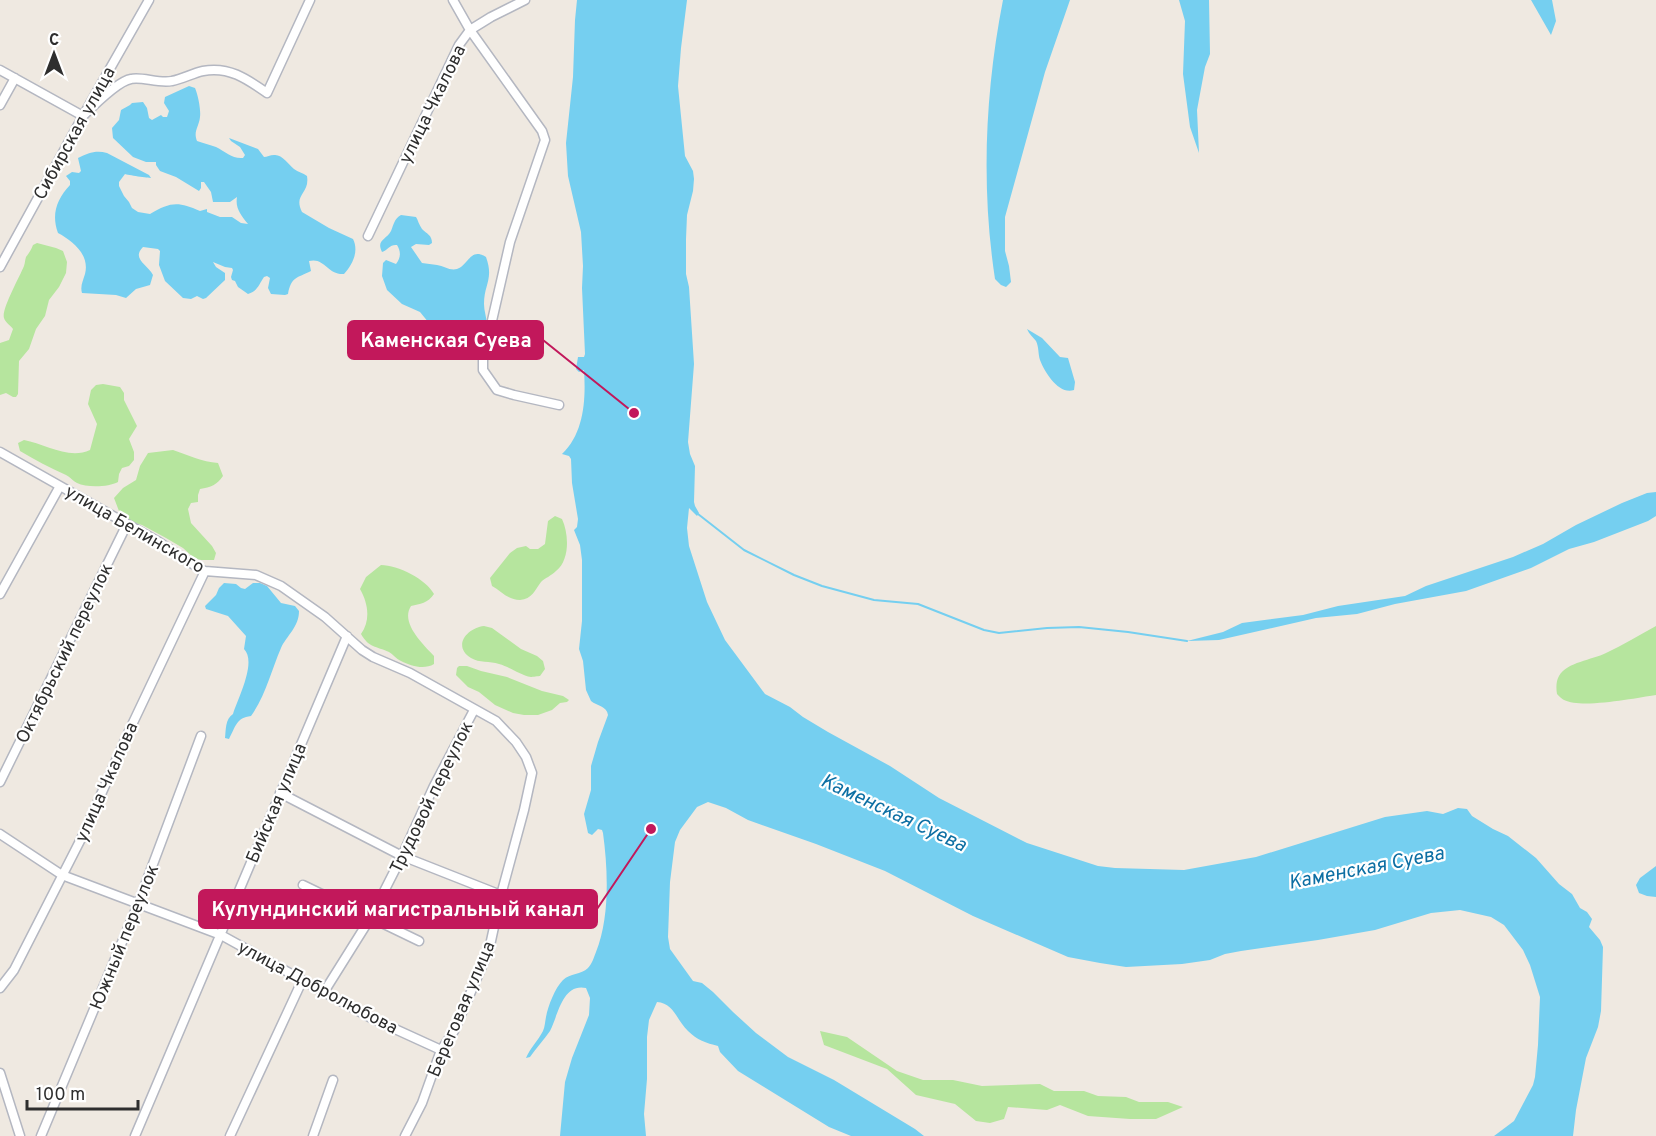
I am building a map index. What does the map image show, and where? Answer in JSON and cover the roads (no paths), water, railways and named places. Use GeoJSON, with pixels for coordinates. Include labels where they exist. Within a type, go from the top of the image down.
{"type":"FeatureCollection","features":[{"type":"Feature","properties":{"kind":"street","name":"Сибирская улица"},"geometry":{"type":"LineString","coordinates":[[0,267],[149,0]]}},
{"type":"Feature","properties":{"kind":"street"},"geometry":{"type":"LineString","coordinates":[[0,70],[83,116],[120,84],[131,78],[171,82],[202,71],[218,69],[242,75],[267,93],[310,0]]}},
{"type":"Feature","properties":{"kind":"street"},"geometry":{"type":"LineString","coordinates":[[453,0],[470,30],[542,131],[546,140],[510,242],[483,360],[483,370],[497,390],[514,396],[559,405]]}},
{"type":"Feature","properties":{"kind":"street","name":"улица Чкалова"},"geometry":{"type":"LineString","coordinates":[[368,236],[459,45],[470,30],[525,0]]}},
{"type":"Feature","properties":{"kind":"street"},"geometry":{"type":"LineString","coordinates":[[0,105],[15,78]]}},
{"type":"Feature","properties":{"kind":"street","name":"улица Белинского"},"geometry":{"type":"LineString","coordinates":[[0,452],[159,542],[205,571],[256,575],[281,586],[325,617],[373,657],[410,674],[496,721],[516,742],[526,757],[532,773]]}},
{"type":"Feature","properties":{"kind":"street"},"geometry":{"type":"LineString","coordinates":[[0,594],[60,486]]}},
{"type":"Feature","properties":{"kind":"street","name":"Октябрьский переулок"},"geometry":{"type":"LineString","coordinates":[[0,782],[127,524]]}},
{"type":"Feature","properties":{"kind":"street","name":"улица Чкалова"},"geometry":{"type":"LineString","coordinates":[[0,988],[14,969],[83,835],[130,729],[205,571]]}},
{"type":"Feature","properties":{"kind":"street","name":"Бийская улица"},"geometry":{"type":"LineString","coordinates":[[135,1136],[346,636]]}},
{"type":"Feature","properties":{"kind":"street","name":"Трудовой переулок"},"geometry":{"type":"LineString","coordinates":[[324,992],[371,917],[434,786],[474,710]]}},
{"type":"Feature","properties":{"kind":"street","name":"Южный переулок"},"geometry":{"type":"LineString","coordinates":[[41,1136],[138,904],[201,736]]}},
{"type":"Feature","properties":{"kind":"street","name":"Береговая улица"},"geometry":{"type":"LineString","coordinates":[[405,1136],[422,1103],[441,1050],[454,1031],[489,950],[532,773]]}},
{"type":"Feature","properties":{"kind":"street"},"geometry":{"type":"LineString","coordinates":[[280,793],[402,856],[501,895]]}},
{"type":"Feature","properties":{"kind":"street","name":"улица Добролюбова"},"geometry":{"type":"LineString","coordinates":[[0,834],[63,875],[220,935],[371,1018],[441,1050]]}},
{"type":"Feature","properties":{"kind":"street"},"geometry":{"type":"LineString","coordinates":[[303,885],[419,941]]}},
{"type":"Feature","properties":{"kind":"street"},"geometry":{"type":"LineString","coordinates":[[230,1136],[303,981]]}},
{"type":"Feature","properties":{"kind":"street"},"geometry":{"type":"LineString","coordinates":[[0,1073],[20,1136]]}},
{"type":"Feature","properties":{"kind":"street"},"geometry":{"type":"LineString","coordinates":[[313,1136],[333,1080]]}},
{"type":"Feature","properties":{"kind":"water"},"geometry":{"type":"Polygon","coordinates":[[[577,0],[687,0],[678,86],[685,156],[693,171],[694,179],[687,215],[686,239],[686,274],[689,287],[694,364],[688,442],[695,466],[694,502],[699,513],[697,516],[689,508],[687,528],[689,546],[707,602],[725,640],[765,694],[890,766],[939,798],[1027,843],[1098,866],[1184,870],[1256,857],[1385,817],[1427,811],[1443,814],[1458,808],[1467,809],[1472,816],[1508,836],[1536,858],[1559,884],[1572,894],[1580,908],[1592,919],[1589,927],[1603,947],[1601,1011],[1598,1027],[1586,1058],[1573,1136],[1494,1136],[1514,1121],[1533,1085],[1538,1045],[1540,997],[1523,950],[1504,925],[1491,917],[1460,910],[1431,913],[1375,930],[1241,951],[1210,960],[1126,967],[1068,957],[973,916],[885,871],[748,820],[726,808],[708,802],[697,807],[680,830],[675,842],[670,882],[668,937],[670,949],[693,981],[702,983],[756,1033],[788,1057],[834,1080],[924,1136],[851,1136],[829,1127],[738,1071],[720,1052],[718,1046],[695,1037],[684,1027],[671,1009],[657,1002],[649,1020],[647,1037],[644,1114],[646,1136],[560,1136],[565,1082],[589,1015],[590,998],[586,988],[571,990],[566,995],[550,1031],[530,1057],[526,1058],[543,1031],[550,1003],[560,983],[585,970],[592,962],[601,938],[607,893],[603,833],[598,829],[592,835],[588,833],[584,814],[591,790],[591,766],[608,715],[604,708],[591,701],[586,690],[583,661],[579,649],[582,621],[582,560],[580,545],[574,530],[578,519],[571,459],[562,454],[575,436],[584,404],[584,370],[579,372],[576,369],[578,357],[584,357],[585,354],[581,232],[568,176],[566,143],[573,77],[577,0]]]}},
{"type":"Feature","properties":{"kind":"water"},"geometry":{"type":"Polygon","coordinates":[[[1003,0],[1070,0],[1045,72],[1005,217],[1005,251],[1011,282],[1006,287],[995,279],[987,175],[992,69],[1003,0]]]}},
{"type":"Feature","properties":{"kind":"water"},"geometry":{"type":"Polygon","coordinates":[[[1179,0],[1209,0],[1210,54],[1205,67],[1197,110],[1199,153],[1190,127],[1183,74],[1185,21],[1179,0]]]}},
{"type":"Feature","properties":{"kind":"water"},"geometry":{"type":"Polygon","coordinates":[[[1531,0],[1552,0],[1556,21],[1551,35],[1531,0]]]}},
{"type":"Feature","properties":{"kind":"water"},"geometry":{"type":"Polygon","coordinates":[[[189,86],[195,88],[200,107],[197,141],[216,147],[232,156],[243,158],[245,155],[240,147],[229,138],[258,149],[264,157],[280,156],[294,169],[307,176],[306,187],[299,201],[302,212],[353,239],[355,244],[354,257],[344,274],[334,272],[319,261],[309,261],[311,271],[293,281],[288,294],[271,294],[268,288],[270,278],[267,276],[256,289],[248,294],[232,280],[232,268],[213,262],[225,273],[225,280],[206,298],[197,296],[191,299],[183,298],[165,281],[159,265],[160,251],[143,247],[139,255],[153,275],[150,285],[136,289],[126,298],[116,295],[82,293],[86,267],[83,255],[74,244],[58,233],[55,213],[59,201],[70,185],[66,176],[72,172],[81,171],[78,158],[85,155],[96,152],[107,153],[149,175],[151,178],[125,174],[119,182],[124,196],[132,208],[138,212],[150,214],[169,205],[180,204],[200,211],[207,209],[207,212],[220,217],[232,217],[241,223],[248,224],[238,208],[237,197],[230,202],[213,202],[211,192],[204,182],[201,182],[199,191],[176,177],[160,171],[156,162],[146,162],[133,157],[113,138],[112,128],[119,120],[121,110],[132,103],[143,102],[152,120],[161,115],[167,117],[169,111],[164,103],[165,97],[189,86]]]}},
{"type":"Feature","properties":{"kind":"water"},"geometry":{"type":"Polygon","coordinates":[[[401,215],[416,217],[422,229],[431,238],[432,243],[429,245],[416,244],[411,247],[422,263],[457,269],[473,255],[481,254],[486,257],[489,276],[484,304],[486,328],[472,334],[450,334],[429,323],[420,312],[402,304],[387,290],[382,276],[383,263],[386,260],[396,264],[400,252],[395,245],[382,252],[380,245],[401,215]]]}},
{"type":"Feature","properties":{"kind":"water"},"geometry":{"type":"Polygon","coordinates":[[[1027,329],[1042,338],[1060,357],[1068,358],[1075,382],[1074,390],[1063,389],[1049,377],[1040,360],[1036,341],[1027,329]]]}},
{"type":"Feature","properties":{"kind":"water"},"geometry":{"type":"Polygon","coordinates":[[[1656,492],[1656,516],[1648,521],[1569,549],[1531,568],[1466,591],[1395,604],[1357,614],[1316,618],[1219,640],[1187,641],[1223,632],[1242,623],[1303,615],[1338,606],[1405,596],[1426,586],[1513,557],[1622,503],[1647,493],[1656,492]]]}},
{"type":"Feature","properties":{"kind":"water"},"geometry":{"type":"Polygon","coordinates":[[[224,583],[236,584],[245,589],[253,583],[260,583],[267,586],[281,603],[295,606],[299,611],[297,622],[281,648],[256,708],[251,716],[239,721],[229,739],[225,738],[226,725],[242,690],[248,671],[248,662],[244,649],[246,636],[228,616],[206,609],[205,606],[224,583]]]}},
{"type":"Feature","properties":{"kind":"water"},"geometry":{"type":"Polygon","coordinates":[[[1656,866],[1656,897],[1639,893],[1636,885],[1640,878],[1656,866]]]}},
{"type":"Feature","properties":{"kind":"waterway"},"geometry":{"type":"LineString","coordinates":[[698,514],[744,550],[794,575],[822,586],[874,600],[918,604],[984,630],[999,633],[1079,627],[1187,641]]}},
{"type":"Feature","properties":{"kind":"place","name":"Каменская Суева"},"geometry":{"type":"Point","coordinates":[634,413]}},
{"type":"Feature","properties":{"kind":"place","name":"Кулундинский магистральный канал"},"geometry":{"type":"Point","coordinates":[651,829]}}]}
